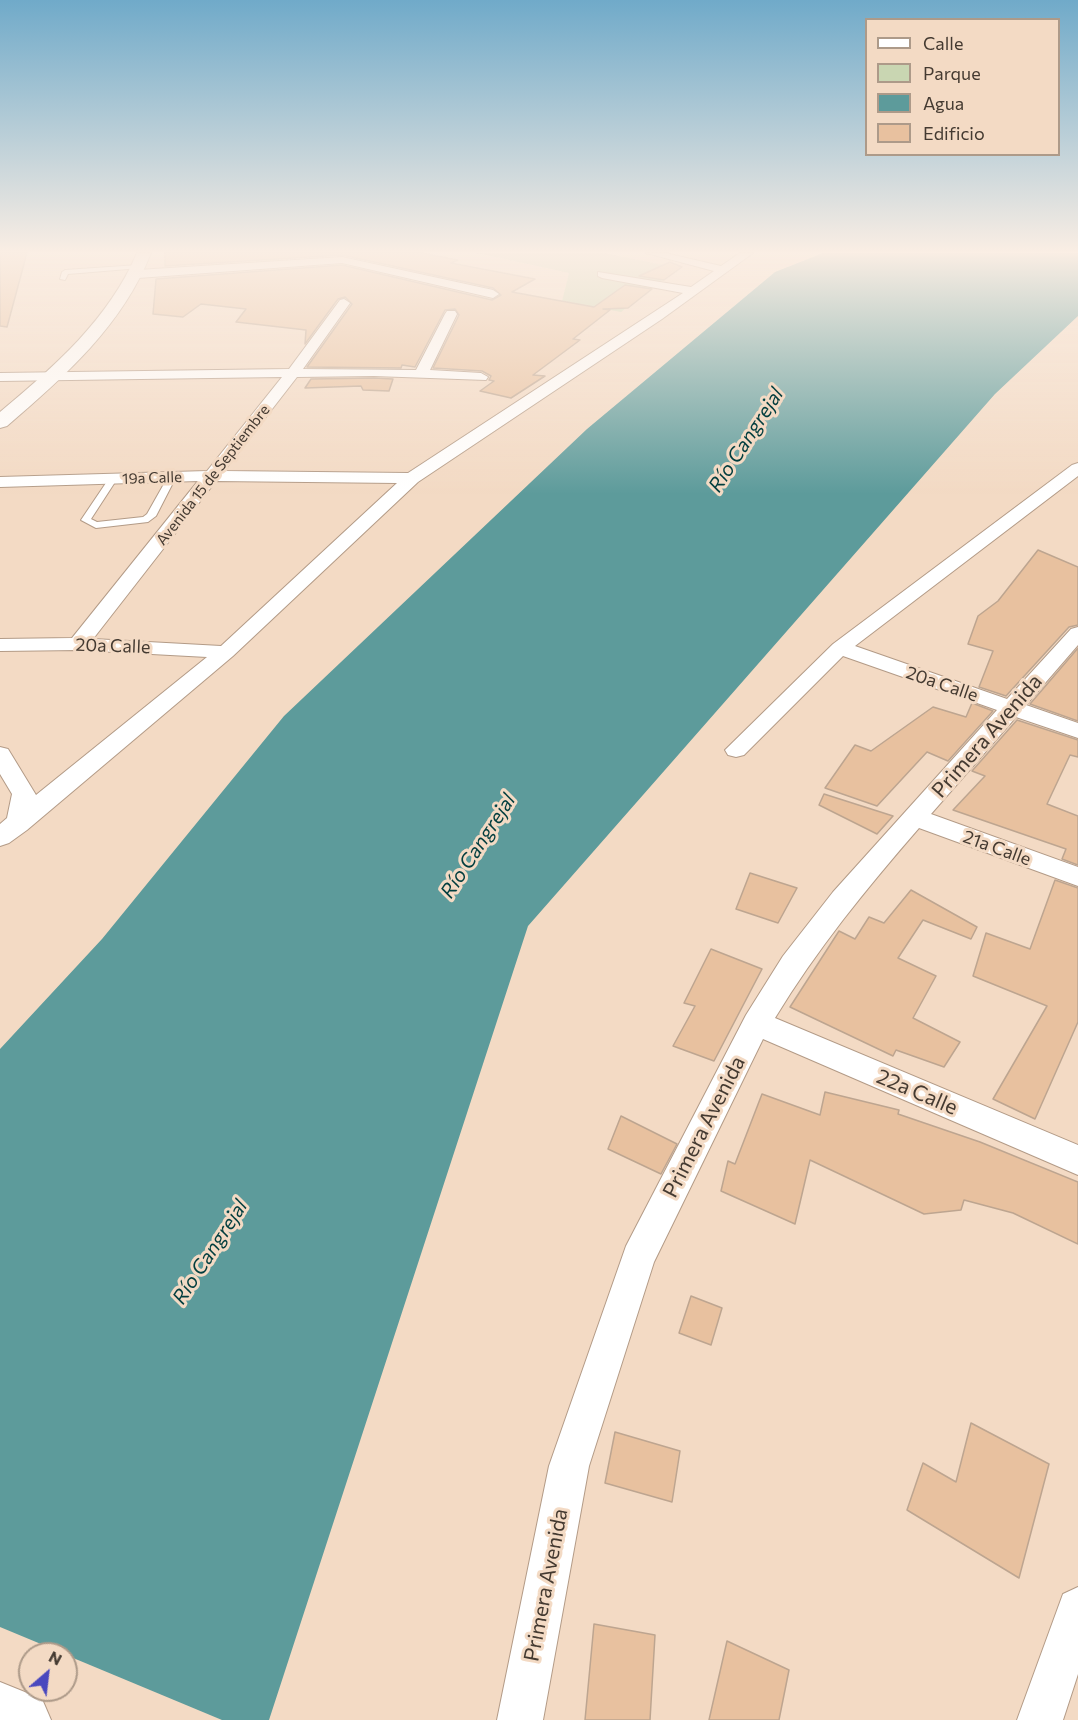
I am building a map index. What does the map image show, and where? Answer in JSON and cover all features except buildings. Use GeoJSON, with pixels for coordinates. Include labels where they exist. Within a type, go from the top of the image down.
{"type":"FeatureCollection","features":[{"type":"Feature","properties":{"kind":"main road"},"geometry":{"type":"LineString","coordinates":[[0,1711],[21,1720]]}},
{"type":"Feature","properties":{"kind":"street"},"geometry":{"type":"LineString","coordinates":[[0,422],[55,375],[92,333]]}},
{"type":"Feature","properties":{"kind":"street","name":"Avenida 15 de Septiembre"},"geometry":{"type":"LineString","coordinates":[[78,644],[170,530],[322,333]]}},
{"type":"Feature","properties":{"kind":"street"},"geometry":{"type":"LineString","coordinates":[[421,374],[441,333]]}},
{"type":"Feature","properties":{"kind":"street"},"geometry":{"type":"LineString","coordinates":[[9,830],[226,652],[412,478],[630,333]]}},
{"type":"Feature","properties":{"kind":"street"},"geometry":{"type":"LineString","coordinates":[[0,377],[294,372],[481,377]]}},
{"type":"Feature","properties":{"kind":"street"},"geometry":{"type":"LineString","coordinates":[[736,750],[840,648],[1078,468]]}},
{"type":"Feature","properties":{"kind":"street","name":"19a Calle"},"geometry":{"type":"LineString","coordinates":[[0,482],[212,476],[412,478]]}},
{"type":"Feature","properties":{"kind":"street","name":"Primera Avenida"},"geometry":{"type":"LineString","coordinates":[[520,1720],[570,1466],[638,1258],[756,1023],[793,964],[842,899],[1078,633]]}},
{"type":"Feature","properties":{"kind":"street","name":"20a Calle"},"geometry":{"type":"LineString","coordinates":[[0,645],[78,644],[226,652]]}},
{"type":"Feature","properties":{"kind":"street","name":"20a Calle"},"geometry":{"type":"LineString","coordinates":[[840,648],[1078,731]]}},
{"type":"Feature","properties":{"kind":"street"},"geometry":{"type":"LineString","coordinates":[[0,754],[24,794],[9,830]]}},
{"type":"Feature","properties":{"kind":"street","name":"21a Calle"},"geometry":{"type":"LineString","coordinates":[[916,818],[1078,878]]}},
{"type":"Feature","properties":{"kind":"street","name":"22a Calle"},"geometry":{"type":"LineString","coordinates":[[756,1023],[1078,1160]]}},
{"type":"Feature","properties":{"kind":"street"},"geometry":{"type":"LineString","coordinates":[[1040,1720],[1078,1609]]}},
{"type":"Feature","properties":{"kind":"lane"},"geometry":{"type":"LineString","coordinates":[[145,520],[151,516],[172,477]]}},
{"type":"Feature","properties":{"kind":"lane"},"geometry":{"type":"LineString","coordinates":[[113,479],[87,520],[96,525],[145,520],[170,530]]}},
{"type":"Feature","properties":{"kind":"water","name":"Río Cangrejal"},"geometry":{"type":"Polygon","coordinates":[[[702,333],[1060,333],[995,394],[528,926],[269,1720],[0,1720],[0,1049],[102,939],[284,716],[587,429],[702,333]]]}},
{"type":"Feature","properties":{"kind":"pier"},"geometry":{"type":"Polygon","coordinates":[[[0,1627],[36,1642],[18,1642],[18,1702],[78,1702],[78,1660],[222,1720],[0,1720],[0,1627]]]}}]}
